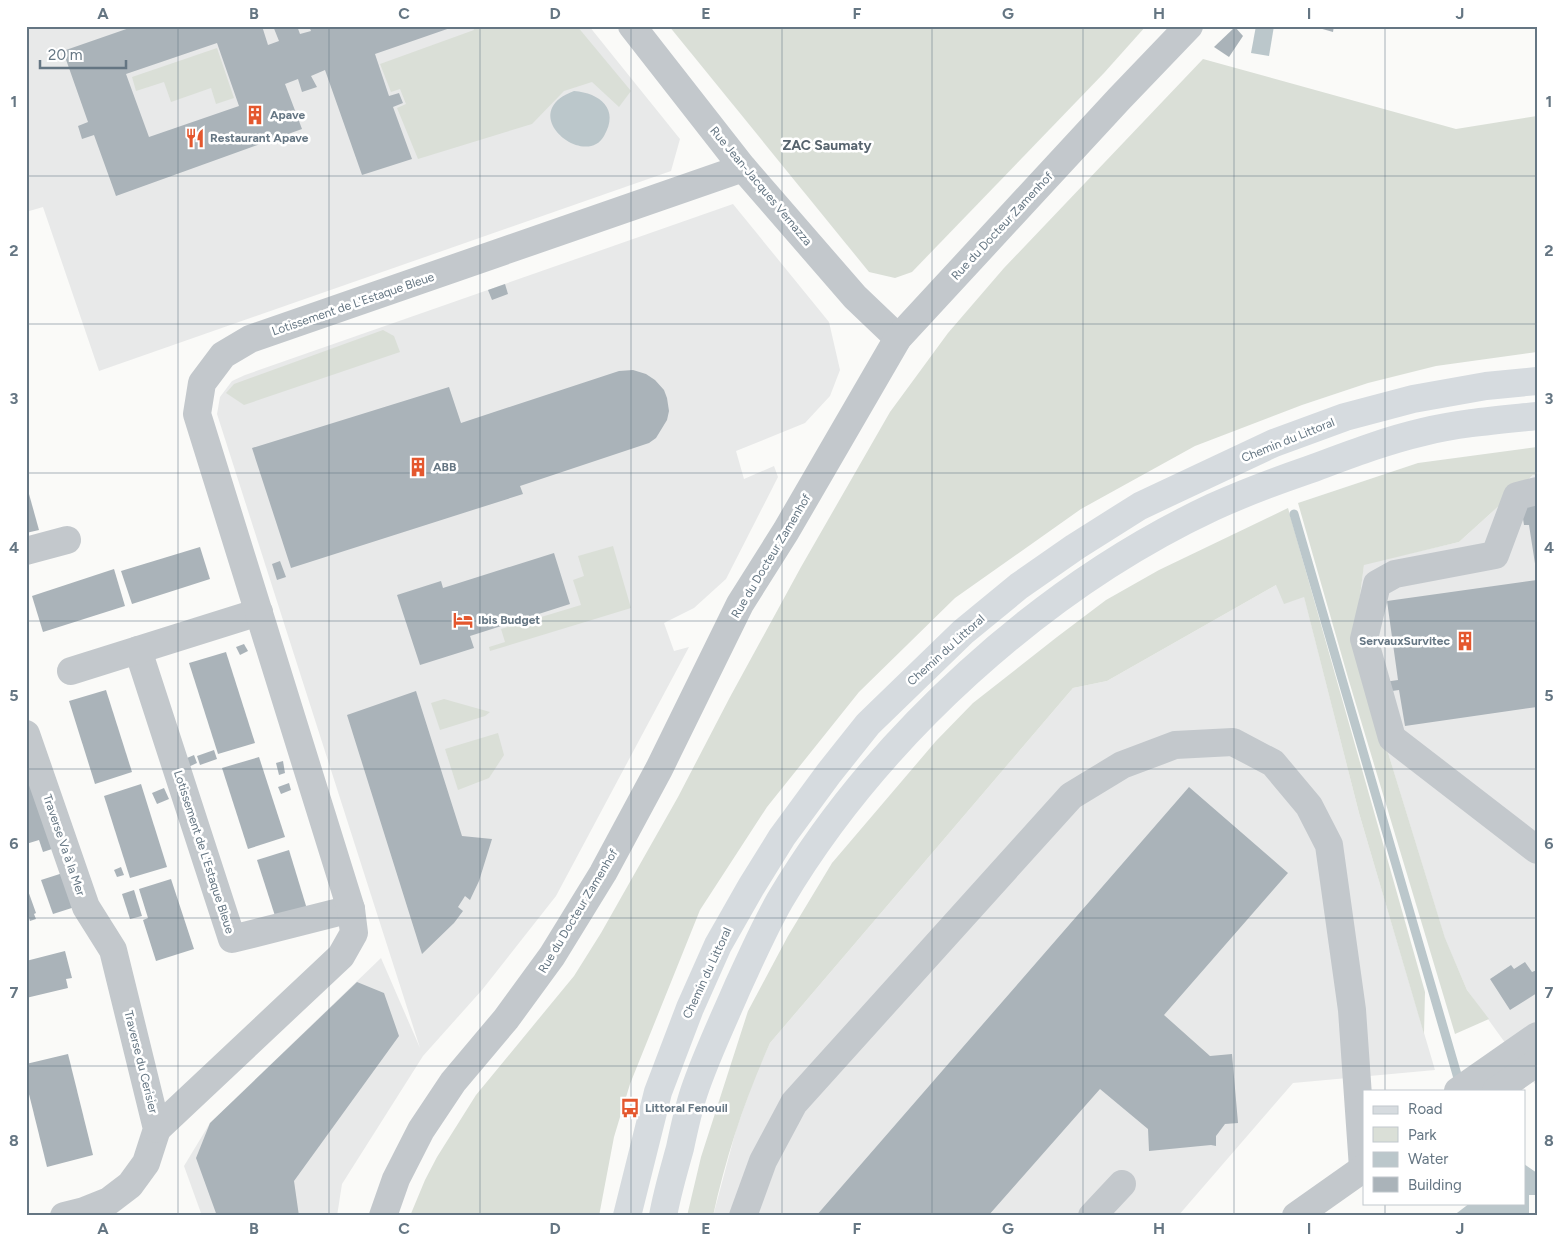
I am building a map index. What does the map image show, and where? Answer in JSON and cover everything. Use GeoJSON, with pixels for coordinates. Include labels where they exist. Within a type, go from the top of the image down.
{"type":"FeatureCollection","features":[{"type":"Feature","properties":{"kind":"main road","name":"Chemin du Littoral"},"geometry":{"type":"LineString","coordinates":[[627,1216],[658,1092],[690,1008],[718,944],[746,895],[782,837],[868,724],[963,632],[1018,586],[1140,506],[1274,443],[1345,417],[1413,399],[1486,386],[1537,381]]}},
{"type":"Feature","properties":{"kind":"main road"},"geometry":{"type":"LineString","coordinates":[[663,1216],[694,1092],[732,1000],[779,902],[809,855],[842,809],[889,753],[938,701],[1039,613],[1152,539],[1214,507],[1289,476],[1423,432],[1492,420],[1537,416]]}},
{"type":"Feature","properties":{"kind":"street","name":"Rue Jean-Jacques Vernazza"},"geometry":{"type":"LineString","coordinates":[[632,26],[743,168],[855,297],[898,338]]}},
{"type":"Feature","properties":{"kind":"street","name":"Rue du Docteur Zamenhof"},"geometry":{"type":"LineString","coordinates":[[383,1216],[396,1179],[420,1130],[453,1082],[506,1019],[552,956],[603,873],[659,769],[740,604],[786,531],[898,338],[1119,98],[1189,26]]}},
{"type":"Feature","properties":{"kind":"street","name":"Lotissement de L'Estaque Bleue"},"geometry":{"type":"LineString","coordinates":[[157,1129],[341,956],[354,933],[351,909],[197,414],[202,383],[223,354],[250,339],[743,168]]}},
{"type":"Feature","properties":{"kind":"street"},"geometry":{"type":"LineString","coordinates":[[1537,491],[1517,496],[1495,555],[1395,574],[1377,584],[1364,639],[1392,738],[1537,850]]}},
{"type":"Feature","properties":{"kind":"street"},"geometry":{"type":"LineString","coordinates":[[26,551],[67,540]]}},
{"type":"Feature","properties":{"kind":"street"},"geometry":{"type":"LineString","coordinates":[[71,671],[259,612]]}},
{"type":"Feature","properties":{"kind":"street","name":"Lotissement de L'Estaque Bleue"},"geometry":{"type":"LineString","coordinates":[[138,650],[232,939],[351,909]]}},
{"type":"Feature","properties":{"kind":"street","name":"Traverse Va à la Mer"},"geometry":{"type":"LineString","coordinates":[[26,734],[86,907],[113,950]]}},
{"type":"Feature","properties":{"kind":"street"},"geometry":{"type":"LineString","coordinates":[[743,1216],[763,1162],[794,1103],[1071,796],[1122,766],[1175,745],[1233,742],[1273,763],[1309,806],[1329,845],[1352,1010],[1363,1155]]}},
{"type":"Feature","properties":{"kind":"street","name":"Traverse du Cerisier"},"geometry":{"type":"LineString","coordinates":[[64,1216],[84,1211],[109,1200],[130,1185],[146,1163],[157,1129],[113,950]]}},
{"type":"Feature","properties":{"kind":"street"},"geometry":{"type":"LineString","coordinates":[[1478,1086],[1524,1062],[1537,1036]]}},
{"type":"Feature","properties":{"kind":"street"},"geometry":{"type":"LineString","coordinates":[[1296,1216],[1363,1169]]}},
{"type":"Feature","properties":{"kind":"street"},"geometry":{"type":"LineString","coordinates":[[1092,1216],[1122,1184]]}},
{"type":"Feature","properties":{"kind":"shaded area"},"geometry":{"type":"Polygon","coordinates":[[[26,26],[589,26],[680,139],[671,171],[99,371],[43,207],[26,212],[26,26]]]}},
{"type":"Feature","properties":{"kind":"shaded area"},"geometry":{"type":"Polygon","coordinates":[[[733,204],[829,322],[840,370],[830,396],[805,423],[736,451],[744,479],[774,466],[778,477],[726,579],[694,608],[664,623],[674,651],[689,647],[556,896],[482,990],[423,1056],[342,1184],[337,1216],[202,1216],[184,1166],[210,1123],[381,958],[420,1048],[217,414],[220,397],[232,381],[245,375],[733,204]]]}},
{"type":"Feature","properties":{"kind":"shaded area"},"geometry":{"type":"Polygon","coordinates":[[[1533,475],[1537,475],[1537,1087],[1467,990],[1445,939],[1354,642],[1364,564],[1459,542],[1533,475]]]}},
{"type":"Feature","properties":{"kind":"shaded area"},"geometry":{"type":"Polygon","coordinates":[[[1276,585],[1304,596],[1359,813],[1435,1070],[1293,1083],[1178,1216],[713,1216],[736,1130],[755,1076],[770,1043],[1073,688],[1107,681],[1276,585]]]}},
{"type":"Feature","properties":{"kind":"green space"},"geometry":{"type":"Polygon","coordinates":[[[473,26],[577,26],[631,91],[619,107],[592,82],[564,91],[532,124],[418,159],[397,108],[406,104],[400,89],[391,92],[380,64],[474,30],[473,26]]]}},
{"type":"Feature","properties":{"kind":"green space"},"geometry":{"type":"Polygon","coordinates":[[[669,26],[1146,26],[1104,73],[912,272],[895,278],[869,272],[669,26]]]}},
{"type":"Feature","properties":{"kind":"green space"},"geometry":{"type":"Polygon","coordinates":[[[217,48],[234,98],[216,104],[211,88],[171,102],[164,82],[136,91],[132,77],[217,48]]]}},
{"type":"Feature","properties":{"kind":"green space"},"geometry":{"type":"Polygon","coordinates":[[[1203,59],[1456,129],[1537,116],[1537,352],[1436,366],[1368,383],[1302,405],[1195,446],[1081,509],[955,598],[859,692],[767,807],[700,910],[630,1084],[614,1137],[599,1216],[410,1216],[437,1157],[476,1095],[574,976],[601,933],[678,797],[801,567],[890,412],[948,333],[1004,268],[1203,59]]]}},
{"type":"Feature","properties":{"kind":"green space"},"geometry":{"type":"Polygon","coordinates":[[[383,330],[394,336],[400,352],[244,405],[226,393],[234,384],[383,330]]]}},
{"type":"Feature","properties":{"kind":"green space"},"geometry":{"type":"Polygon","coordinates":[[[1537,447],[1537,475],[1533,475],[1459,542],[1364,565],[1354,642],[1445,938],[1467,990],[1489,1019],[1455,1034],[1349,681],[1298,503],[1418,463],[1537,447]]]}},
{"type":"Feature","properties":{"kind":"green space"},"geometry":{"type":"Polygon","coordinates":[[[1288,508],[1425,992],[1424,1034],[1359,813],[1304,597],[1284,604],[1276,585],[1107,681],[1073,688],[770,1043],[752,1085],[737,1128],[713,1216],[687,1216],[701,1157],[748,1011],[788,936],[832,863],[936,741],[973,703],[1057,637],[1106,600],[1159,570],[1288,508]]]}},
{"type":"Feature","properties":{"kind":"green space"},"geometry":{"type":"Polygon","coordinates":[[[613,546],[631,608],[490,651],[489,647],[505,642],[501,629],[581,605],[573,580],[584,576],[578,556],[613,546]]]}},
{"type":"Feature","properties":{"kind":"green space"},"geometry":{"type":"Polygon","coordinates":[[[444,699],[490,712],[485,716],[440,730],[431,703],[444,699]]]}},
{"type":"Feature","properties":{"kind":"green space"},"geometry":{"type":"Polygon","coordinates":[[[498,733],[504,755],[489,778],[458,790],[445,749],[498,733]]]}},
{"type":"Feature","properties":{"kind":"water"},"geometry":{"type":"Polygon","coordinates":[[[1256,26],[1274,26],[1269,56],[1251,53],[1256,26]]]}},
{"type":"Feature","properties":{"kind":"water"},"geometry":{"type":"Polygon","coordinates":[[[574,91],[592,95],[605,104],[608,110],[610,118],[608,126],[604,136],[595,145],[583,146],[570,143],[559,134],[552,124],[551,112],[557,101],[574,91]]]}},
{"type":"Feature","properties":{"kind":"water"},"geometry":{"type":"Polygon","coordinates":[[[1526,1165],[1537,1173],[1537,1195],[1529,1195],[1529,1216],[1453,1216],[1469,1204],[1526,1204],[1526,1165]]]}},
{"type":"Feature","properties":{"kind":"building","name":"Apave"},"geometry":{"type":"Polygon","coordinates":[[[135,26],[262,26],[268,45],[279,41],[273,26],[297,26],[300,34],[311,31],[309,26],[453,27],[375,54],[389,96],[399,93],[403,103],[393,107],[412,159],[362,175],[325,70],[311,76],[317,87],[302,92],[298,79],[285,84],[302,129],[116,196],[94,135],[82,139],[78,126],[88,122],[63,51],[135,26]],[[217,43],[126,74],[149,137],[239,106],[217,43]]]}},
{"type":"Feature","properties":{"kind":"building"},"geometry":{"type":"Polygon","coordinates":[[[1312,26],[1334,26],[1333,32],[1312,26]]]}},
{"type":"Feature","properties":{"kind":"building"},"geometry":{"type":"Polygon","coordinates":[[[1235,27],[1243,36],[1229,57],[1214,47],[1235,27]]]}},
{"type":"Feature","properties":{"kind":"building"},"geometry":{"type":"Polygon","coordinates":[[[505,284],[508,294],[492,300],[488,290],[505,284]]]}},
{"type":"Feature","properties":{"kind":"building","name":"ABB"},"geometry":{"type":"Polygon","coordinates":[[[633,370],[646,374],[655,380],[664,390],[667,398],[669,411],[667,420],[656,438],[649,443],[520,486],[523,494],[291,568],[252,448],[449,387],[461,423],[619,371],[633,370]]]}},
{"type":"Feature","properties":{"kind":"building"},"geometry":{"type":"Polygon","coordinates":[[[29,494],[39,530],[26,533],[26,495],[29,494]]]}},
{"type":"Feature","properties":{"kind":"building"},"geometry":{"type":"Polygon","coordinates":[[[1537,501],[1536,570],[1529,525],[1524,525],[1521,506],[1537,501]]]}},
{"type":"Feature","properties":{"kind":"building"},"geometry":{"type":"Polygon","coordinates":[[[200,547],[210,579],[132,604],[121,571],[200,547]]]}},
{"type":"Feature","properties":{"kind":"building","name":"Ibis Budget"},"geometry":{"type":"Polygon","coordinates":[[[554,553],[570,604],[470,636],[474,648],[420,665],[397,595],[441,581],[443,588],[554,553]]]}},
{"type":"Feature","properties":{"kind":"building"},"geometry":{"type":"Polygon","coordinates":[[[280,561],[286,577],[277,580],[272,564],[280,561]]]}},
{"type":"Feature","properties":{"kind":"building"},"geometry":{"type":"Polygon","coordinates":[[[114,569],[125,606],[43,632],[32,596],[114,569]]]}},
{"type":"Feature","properties":{"kind":"building","name":"ServauxSurvitec"},"geometry":{"type":"Polygon","coordinates":[[[1537,580],[1537,707],[1405,726],[1399,690],[1385,692],[1384,682],[1398,680],[1387,601],[1537,580]]]}},
{"type":"Feature","properties":{"kind":"building"},"geometry":{"type":"Polygon","coordinates":[[[244,644],[248,651],[240,655],[236,647],[244,644]]]}},
{"type":"Feature","properties":{"kind":"building"},"geometry":{"type":"Polygon","coordinates":[[[226,652],[255,743],[218,754],[189,663],[226,652]]]}},
{"type":"Feature","properties":{"kind":"building"},"geometry":{"type":"Polygon","coordinates":[[[106,690],[132,772],[95,784],[69,701],[106,690]]]}},
{"type":"Feature","properties":{"kind":"building"},"geometry":{"type":"Polygon","coordinates":[[[416,691],[462,836],[492,839],[479,881],[470,900],[465,896],[458,907],[463,911],[454,923],[422,954],[347,715],[416,691]]]}},
{"type":"Feature","properties":{"kind":"building"},"geometry":{"type":"Polygon","coordinates":[[[214,750],[217,759],[200,765],[197,756],[214,750]]]}},
{"type":"Feature","properties":{"kind":"building"},"geometry":{"type":"Polygon","coordinates":[[[194,755],[197,763],[184,769],[180,761],[194,755]]]}},
{"type":"Feature","properties":{"kind":"building"},"geometry":{"type":"Polygon","coordinates":[[[259,757],[285,837],[248,849],[222,768],[259,757]]]}},
{"type":"Feature","properties":{"kind":"building"},"geometry":{"type":"Polygon","coordinates":[[[283,761],[285,773],[279,775],[276,763],[283,761]]]}},
{"type":"Feature","properties":{"kind":"building"},"geometry":{"type":"Polygon","coordinates":[[[26,769],[58,847],[43,852],[39,840],[26,844],[26,808],[28,808],[26,803],[26,769]]]}},
{"type":"Feature","properties":{"kind":"building"},"geometry":{"type":"Polygon","coordinates":[[[289,783],[291,790],[281,794],[278,787],[289,783]]]}},
{"type":"Feature","properties":{"kind":"building"},"geometry":{"type":"Polygon","coordinates":[[[141,784],[167,867],[130,878],[104,796],[141,784]]]}},
{"type":"Feature","properties":{"kind":"building"},"geometry":{"type":"Polygon","coordinates":[[[1189,787],[1288,873],[1164,1015],[1210,1056],[1232,1054],[1238,1123],[1225,1124],[1216,1136],[1216,1146],[1149,1151],[1148,1129],[1100,1089],[988,1216],[816,1216],[1189,787]]]}},
{"type":"Feature","properties":{"kind":"building"},"geometry":{"type":"Polygon","coordinates":[[[164,788],[169,799],[157,804],[152,793],[164,788]]]}},
{"type":"Feature","properties":{"kind":"building"},"geometry":{"type":"Polygon","coordinates":[[[289,850],[307,909],[276,919],[257,860],[289,850]]]}},
{"type":"Feature","properties":{"kind":"building"},"geometry":{"type":"Polygon","coordinates":[[[121,867],[124,875],[117,877],[114,870],[121,867]]]}},
{"type":"Feature","properties":{"kind":"building"},"geometry":{"type":"Polygon","coordinates":[[[66,872],[78,906],[53,914],[41,880],[66,872]]]}},
{"type":"Feature","properties":{"kind":"building"},"geometry":{"type":"Polygon","coordinates":[[[171,879],[194,949],[156,961],[143,920],[148,918],[139,889],[171,879]]]}},
{"type":"Feature","properties":{"kind":"building"},"geometry":{"type":"Polygon","coordinates":[[[26,885],[36,913],[34,914],[36,919],[30,921],[26,908],[26,885]]]}},
{"type":"Feature","properties":{"kind":"building"},"geometry":{"type":"Polygon","coordinates":[[[134,890],[142,916],[130,919],[122,894],[134,890]]]}},
{"type":"Feature","properties":{"kind":"building"},"geometry":{"type":"Polygon","coordinates":[[[65,951],[72,978],[66,979],[68,988],[26,998],[26,961],[65,951]]]}},
{"type":"Feature","properties":{"kind":"building"},"geometry":{"type":"Polygon","coordinates":[[[1525,962],[1532,972],[1537,970],[1537,993],[1510,1010],[1490,979],[1511,965],[1514,969],[1525,962]]]}},
{"type":"Feature","properties":{"kind":"building"},"geometry":{"type":"Polygon","coordinates":[[[357,982],[384,993],[399,1036],[294,1181],[299,1216],[217,1216],[196,1158],[210,1123],[357,982]]]}},
{"type":"Feature","properties":{"kind":"building"},"geometry":{"type":"Polygon","coordinates":[[[68,1054],[93,1155],[47,1167],[26,1082],[26,1064],[68,1054]]]}},
{"type":"Feature","properties":{"kind":"waterway"},"geometry":{"type":"LineString","coordinates":[[1294,514],[1460,1085]]}},
{"type":"Feature","properties":{"kind":"place","name":"Apave"},"geometry":{"type":"Point","coordinates":[255,115]}},
{"type":"Feature","properties":{"kind":"place","name":"Restaurant Apave"},"geometry":{"type":"Point","coordinates":[195,138]}},
{"type":"Feature","properties":{"kind":"place","name":"ABB"},"geometry":{"type":"Point","coordinates":[418,467]}},
{"type":"Feature","properties":{"kind":"place","name":"Ibis Budget"},"geometry":{"type":"Point","coordinates":[463,620]}},
{"type":"Feature","properties":{"kind":"place","name":"ServauxSurvitec"},"geometry":{"type":"Point","coordinates":[1465,641]}},
{"type":"Feature","properties":{"kind":"place","name":"Littoral Fenouil"},"geometry":{"type":"Point","coordinates":[630,1108]}},
{"type":"Feature","properties":{"kind":"district","name":"ZAC Saumaty"},"geometry":{"type":"Point","coordinates":[827,145]}}]}
